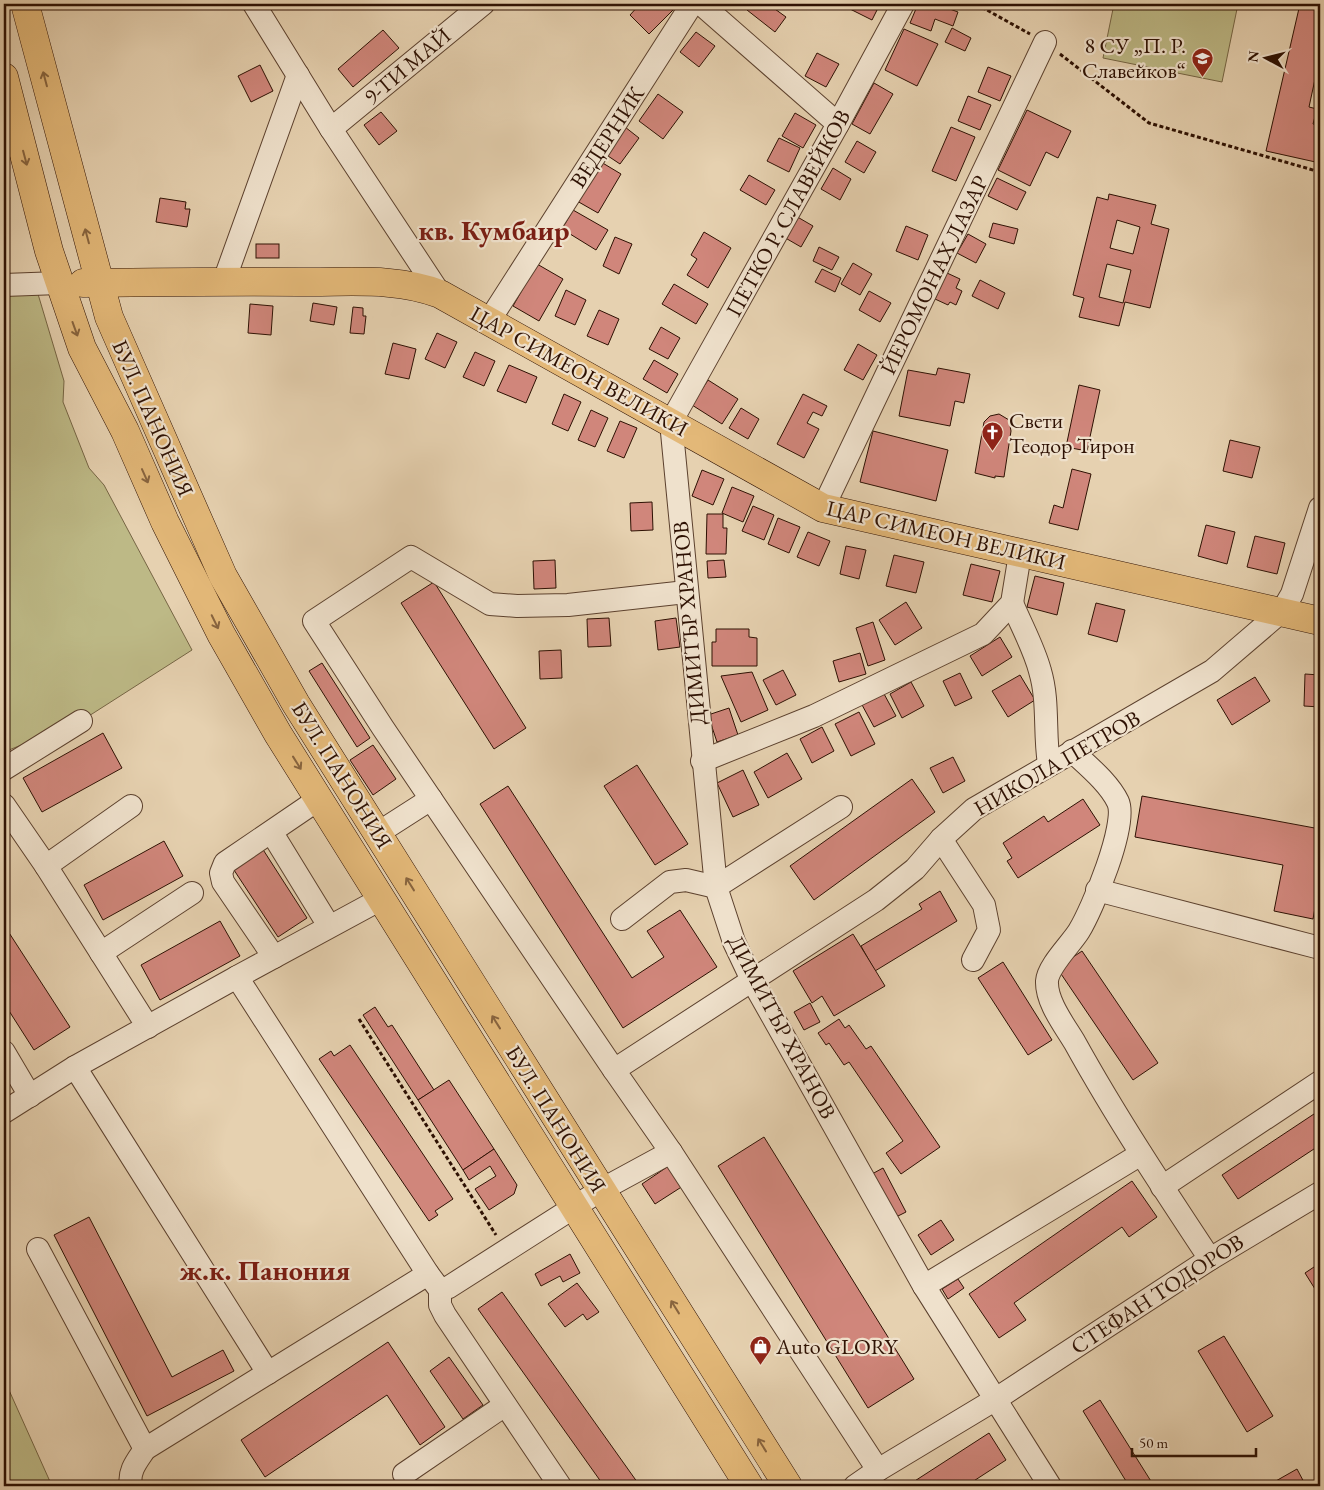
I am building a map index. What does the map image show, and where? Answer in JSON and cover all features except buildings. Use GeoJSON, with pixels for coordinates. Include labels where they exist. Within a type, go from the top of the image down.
{"type":"FeatureCollection","features":[{"type":"Feature","properties":{"kind":"main road","name":"БУЛ. ПАНОНИЯ"},"geometry":{"type":"LineString","coordinates":[[25,4],[108,317],[223,576],[296,704],[788,1486]]}},
{"type":"Feature","properties":{"kind":"main road","name":"БУЛ. ПАНОНИЯ"},"geometry":{"type":"LineString","coordinates":[[4,76],[59,283],[82,348],[125,431],[165,522],[221,634],[319,799],[749,1486]]}},
{"type":"Feature","properties":{"kind":"main road","name":"ЦАР СИМЕОН ВЕЛИКИ"},"geometry":{"type":"LineString","coordinates":[[59,283],[224,281],[381,283],[424,288],[440,294],[489,321],[823,508],[1020,554],[1320,620]]}},
{"type":"Feature","properties":{"kind":"street","name":"ЦАР СИМЕОН ВЕЛИКИ"},"geometry":{"type":"LineString","coordinates":[[254,4],[331,129],[440,294]]}},
{"type":"Feature","properties":{"kind":"street","name":"9-ТИ МАЙ"},"geometry":{"type":"LineString","coordinates":[[331,129],[483,4]]}},
{"type":"Feature","properties":{"kind":"street","name":"ВЕДЕРНИК"},"geometry":{"type":"LineString","coordinates":[[489,321],[692,4]]}},
{"type":"Feature","properties":{"kind":"street"},"geometry":{"type":"LineString","coordinates":[[701,4],[838,124]]}},
{"type":"Feature","properties":{"kind":"street","name":"ПЕТКО Р. СЛАВЕЙКОВ"},"geometry":{"type":"LineString","coordinates":[[671,422],[903,4]]}},
{"type":"Feature","properties":{"kind":"street","name":"ЙЕРОМОНАХ ЛАЗАР"},"geometry":{"type":"LineString","coordinates":[[823,508],[1045,42]]}},
{"type":"Feature","properties":{"kind":"street"},"geometry":{"type":"LineString","coordinates":[[224,281],[298,75]]}},
{"type":"Feature","properties":{"kind":"street"},"geometry":{"type":"LineString","coordinates":[[4,285],[59,283]]}},
{"type":"Feature","properties":{"kind":"street","name":"ДИМИТЪР ХРАНОВ"},"geometry":{"type":"LineString","coordinates":[[671,422],[702,761],[716,887],[734,942],[752,980],[924,1286],[1050,1486]]}},
{"type":"Feature","properties":{"kind":"street"},"geometry":{"type":"LineString","coordinates":[[1282,611],[1292,594],[1320,508]]}},
{"type":"Feature","properties":{"kind":"street"},"geometry":{"type":"LineString","coordinates":[[1020,554],[1012,603],[1040,672],[1046,710],[1046,741],[1049,764]]}},
{"type":"Feature","properties":{"kind":"street"},"geometry":{"type":"LineString","coordinates":[[686,592],[568,605],[517,606],[490,604],[410,557],[314,621],[431,799],[670,1152],[878,1470]]}},
{"type":"Feature","properties":{"kind":"street"},"geometry":{"type":"LineString","coordinates":[[702,761],[814,716],[983,634],[1012,603]]}},
{"type":"Feature","properties":{"kind":"street","name":"НИКОЛА ПЕТРОВ"},"geometry":{"type":"LineString","coordinates":[[614,1070],[876,900],[915,869],[941,838],[974,809],[1049,764],[1212,672],[1282,611]]}},
{"type":"Feature","properties":{"kind":"street"},"geometry":{"type":"LineString","coordinates":[[4,769],[81,721]]}},
{"type":"Feature","properties":{"kind":"street"},"geometry":{"type":"LineString","coordinates":[[1072,751],[1096,774],[1118,802],[1120,819],[1117,840],[1080,929],[1049,972],[1047,982],[1052,1001],[1141,1154],[1210,1259]]}},
{"type":"Feature","properties":{"kind":"street"},"geometry":{"type":"LineString","coordinates":[[274,957],[223,882],[221,873],[225,863],[272,833],[319,799]]}},
{"type":"Feature","properties":{"kind":"street"},"geometry":{"type":"LineString","coordinates":[[378,833],[431,799]]}},
{"type":"Feature","properties":{"kind":"street"},"geometry":{"type":"LineString","coordinates":[[4,805],[46,866],[148,1026]]}},
{"type":"Feature","properties":{"kind":"street"},"geometry":{"type":"LineString","coordinates":[[46,866],[131,806]]}},
{"type":"Feature","properties":{"kind":"street"},"geometry":{"type":"LineString","coordinates":[[622,919],[670,882],[686,880],[716,887],[841,807]]}},
{"type":"Feature","properties":{"kind":"street"},"geometry":{"type":"LineString","coordinates":[[272,833],[329,926]]}},
{"type":"Feature","properties":{"kind":"street"},"geometry":{"type":"LineString","coordinates":[[941,838],[984,905],[988,930],[973,960]]}},
{"type":"Feature","properties":{"kind":"street"},"geometry":{"type":"LineString","coordinates":[[1097,890],[1320,948]]}},
{"type":"Feature","properties":{"kind":"street"},"geometry":{"type":"LineString","coordinates":[[101,953],[192,893]]}},
{"type":"Feature","properties":{"kind":"street"},"geometry":{"type":"LineString","coordinates":[[4,1112],[75,1067],[381,899]]}},
{"type":"Feature","properties":{"kind":"street"},"geometry":{"type":"LineString","coordinates":[[237,977],[434,1282],[445,1316],[560,1486]]}},
{"type":"Feature","properties":{"kind":"street"},"geometry":{"type":"LineString","coordinates":[[4,1052],[30,1096]]}},
{"type":"Feature","properties":{"kind":"street"},"geometry":{"type":"LineString","coordinates":[[75,1067],[268,1374]]}},
{"type":"Feature","properties":{"kind":"street"},"geometry":{"type":"LineString","coordinates":[[1162,1187],[1320,1082]]}},
{"type":"Feature","properties":{"kind":"street"},"geometry":{"type":"LineString","coordinates":[[130,1486],[129,1478],[145,1449],[268,1374],[434,1282],[458,1282],[601,1190],[670,1152]]}},
{"type":"Feature","properties":{"kind":"street"},"geometry":{"type":"LineString","coordinates":[[924,1286],[1141,1154]]}},
{"type":"Feature","properties":{"kind":"street","name":"СТЕФАН ТОДОРОВ"},"geometry":{"type":"LineString","coordinates":[[855,1486],[878,1470],[996,1399],[1210,1259],[1320,1193]]}},
{"type":"Feature","properties":{"kind":"street"},"geometry":{"type":"LineString","coordinates":[[38,1249],[145,1449]]}},
{"type":"Feature","properties":{"kind":"street"},"geometry":{"type":"LineString","coordinates":[[404,1474],[505,1405]]}},
{"type":"Feature","properties":{"kind":"path"},"geometry":{"type":"LineString","coordinates":[[976,4],[1045,42],[1149,123],[1320,172]]}},
{"type":"Feature","properties":{"kind":"path"},"geometry":{"type":"LineString","coordinates":[[358,1019],[506,1250]]}},
{"type":"Feature","properties":{"kind":"shaded area"},"geometry":{"type":"Polygon","coordinates":[[[1114,4],[1238,4],[1222,82],[1103,58],[1114,4]]]}},
{"type":"Feature","properties":{"kind":"shaded area"},"geometry":{"type":"Polygon","coordinates":[[[35,284],[64,381],[63,402],[89,468],[104,485],[192,650],[81,721],[4,752],[4,285],[35,284]]]}},
{"type":"Feature","properties":{"kind":"shaded area"},"geometry":{"type":"Polygon","coordinates":[[[4,1379],[52,1486],[4,1486],[4,1379]]]}},
{"type":"Feature","properties":{"kind":"place","name":"8 СУ „П. Р. Славейков“"},"geometry":{"type":"Point","coordinates":[1202,77]}},
{"type":"Feature","properties":{"kind":"place","name":"Свети Теодор Тирон"},"geometry":{"type":"Point","coordinates":[993,452]}},
{"type":"Feature","properties":{"kind":"place","name":"Auto GLORY"},"geometry":{"type":"Point","coordinates":[760,1365]}},
{"type":"Feature","properties":{"kind":"district","name":"кв. Кумбаир"},"geometry":{"type":"Point","coordinates":[494,230]}},
{"type":"Feature","properties":{"kind":"district","name":"ж.к. Панония"},"geometry":{"type":"Point","coordinates":[265,1270]}}]}
